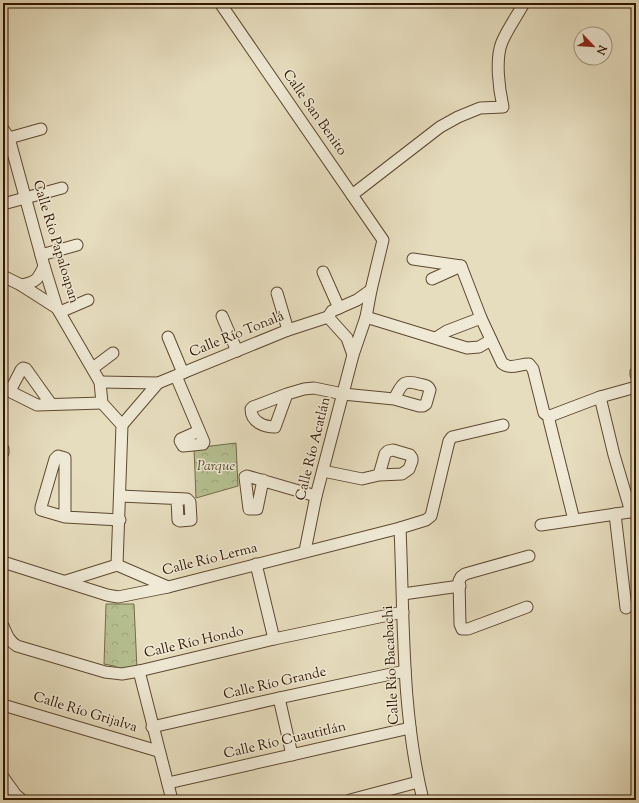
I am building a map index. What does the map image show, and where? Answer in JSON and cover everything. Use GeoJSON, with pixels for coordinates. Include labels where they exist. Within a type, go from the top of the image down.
{"type":"FeatureCollection","features":[{"type":"Feature","properties":{"kind":"street","name":"Calle San Benito"},"geometry":{"type":"LineString","coordinates":[[220,3],[383,240]]}},
{"type":"Feature","properties":{"kind":"street"},"geometry":{"type":"LineString","coordinates":[[352,195],[440,128],[458,117],[480,108],[503,107],[500,91],[498,58],[502,42],[524,3]]}},
{"type":"Feature","properties":{"kind":"street"},"geometry":{"type":"LineString","coordinates":[[6,134],[41,129]]}},
{"type":"Feature","properties":{"kind":"street","name":"Calle Río Papaloapan"},"geometry":{"type":"LineString","coordinates":[[6,134],[44,266],[59,310],[100,382],[102,403]]}},
{"type":"Feature","properties":{"kind":"street"},"geometry":{"type":"LineString","coordinates":[[3,204],[62,188]]}},
{"type":"Feature","properties":{"kind":"street","name":"Calle Río Acatlán"},"geometry":{"type":"LineString","coordinates":[[306,551],[316,496],[353,355],[367,312],[383,240]]}},
{"type":"Feature","properties":{"kind":"street"},"geometry":{"type":"LineString","coordinates":[[41,255],[77,245]]}},
{"type":"Feature","properties":{"kind":"street"},"geometry":{"type":"LineString","coordinates":[[413,259],[461,266]]}},
{"type":"Feature","properties":{"kind":"street"},"geometry":{"type":"LineString","coordinates":[[21,285],[32,283],[36,280],[44,266]]}},
{"type":"Feature","properties":{"kind":"street"},"geometry":{"type":"LineString","coordinates":[[432,279],[461,266]]}},
{"type":"Feature","properties":{"kind":"street"},"geometry":{"type":"LineString","coordinates":[[461,266],[481,318],[502,362],[506,366],[510,367],[529,364],[533,369],[544,413],[550,417]]}},
{"type":"Feature","properties":{"kind":"street"},"geometry":{"type":"LineString","coordinates":[[323,272],[339,308]]}},
{"type":"Feature","properties":{"kind":"street"},"geometry":{"type":"LineString","coordinates":[[4,278],[21,285],[59,310],[88,300]]}},
{"type":"Feature","properties":{"kind":"street"},"geometry":{"type":"LineString","coordinates":[[353,355],[347,338],[328,317],[332,311],[357,300],[371,290]]}},
{"type":"Feature","properties":{"kind":"street"},"geometry":{"type":"LineString","coordinates":[[277,293],[288,330]]}},
{"type":"Feature","properties":{"kind":"street"},"geometry":{"type":"LineString","coordinates":[[357,300],[367,312],[467,348],[479,347],[491,340]]}},
{"type":"Feature","properties":{"kind":"street"},"geometry":{"type":"LineString","coordinates":[[222,316],[237,351]]}},
{"type":"Feature","properties":{"kind":"street","name":"Calle Río Tonalá"},"geometry":{"type":"LineString","coordinates":[[100,382],[158,383],[288,330],[328,317]]}},
{"type":"Feature","properties":{"kind":"street"},"geometry":{"type":"LineString","coordinates":[[436,338],[447,331],[481,318]]}},
{"type":"Feature","properties":{"kind":"street"},"geometry":{"type":"LineString","coordinates":[[347,338],[360,336]]}},
{"type":"Feature","properties":{"kind":"street"},"geometry":{"type":"LineString","coordinates":[[168,337],[199,431]]}},
{"type":"Feature","properties":{"kind":"street"},"geometry":{"type":"LineString","coordinates":[[93,368],[113,354]]}},
{"type":"Feature","properties":{"kind":"street"},"geometry":{"type":"LineString","coordinates":[[51,404],[26,369],[23,368],[14,382],[11,392],[36,405],[102,403],[122,425],[120,520],[117,565]]}},
{"type":"Feature","properties":{"kind":"street","name":"Calle Río Tonalá"},"geometry":{"type":"LineString","coordinates":[[122,425],[158,383]]}},
{"type":"Feature","properties":{"kind":"street"},"geometry":{"type":"LineString","coordinates":[[574,520],[549,420],[550,417],[553,414],[636,387]]}},
{"type":"Feature","properties":{"kind":"street"},"geometry":{"type":"LineString","coordinates":[[287,394],[314,388],[343,394],[394,399]]}},
{"type":"Feature","properties":{"kind":"street"},"geometry":{"type":"LineString","coordinates":[[541,525],[633,511],[614,455],[600,398]]}},
{"type":"Feature","properties":{"kind":"street","name":"Calle Río Lerma"},"geometry":{"type":"LineString","coordinates":[[3,562],[107,595],[118,597],[168,587],[400,528],[426,520],[431,516],[447,444],[452,437],[503,426]]}},
{"type":"Feature","properties":{"kind":"street"},"geometry":{"type":"LineString","coordinates":[[65,517],[65,458],[56,457],[54,459],[41,510],[65,517],[120,520]]}},
{"type":"Feature","properties":{"kind":"street"},"geometry":{"type":"LineString","coordinates":[[323,472],[362,479],[379,475]]}},
{"type":"Feature","properties":{"kind":"street"},"geometry":{"type":"LineString","coordinates":[[263,480],[316,496]]}},
{"type":"Feature","properties":{"kind":"street"},"geometry":{"type":"LineString","coordinates":[[120,496],[178,499],[189,500],[191,520],[180,521],[178,518],[178,499]]}},
{"type":"Feature","properties":{"kind":"street"},"geometry":{"type":"LineString","coordinates":[[615,514],[626,608]]}},
{"type":"Feature","properties":{"kind":"street","name":"Calle Río Bacabachi"},"geometry":{"type":"LineString","coordinates":[[400,528],[405,671],[410,728],[418,782],[423,800]]}},
{"type":"Feature","properties":{"kind":"street"},"geometry":{"type":"LineString","coordinates":[[527,608],[462,629],[460,624],[459,581],[465,574],[529,556]]}},
{"type":"Feature","properties":{"kind":"street"},"geometry":{"type":"LineString","coordinates":[[256,564],[274,639]]}},
{"type":"Feature","properties":{"kind":"street"},"geometry":{"type":"LineString","coordinates":[[66,581],[117,565],[168,587]]}},
{"type":"Feature","properties":{"kind":"street"},"geometry":{"type":"LineString","coordinates":[[403,594],[460,586]]}},
{"type":"Feature","properties":{"kind":"street","name":"Calle Río Hondo"},"geometry":{"type":"LineString","coordinates":[[3,626],[8,638],[17,646],[105,672],[122,674],[274,639],[403,612]]}},
{"type":"Feature","properties":{"kind":"street"},"geometry":{"type":"LineString","coordinates":[[139,671],[158,751],[172,800]]}},
{"type":"Feature","properties":{"kind":"street","name":"Calle Río Grande"},"geometry":{"type":"LineString","coordinates":[[152,727],[405,671]]}},
{"type":"Feature","properties":{"kind":"street"},"geometry":{"type":"LineString","coordinates":[[279,698],[292,755]]}},
{"type":"Feature","properties":{"kind":"street","name":"Calle Río Grijalva"},"geometry":{"type":"LineString","coordinates":[[3,704],[158,751]]}},
{"type":"Feature","properties":{"kind":"street","name":"Calle Río Cuautitlán"},"geometry":{"type":"LineString","coordinates":[[168,782],[410,728]]}},
{"type":"Feature","properties":{"kind":"street"},"geometry":{"type":"LineString","coordinates":[[3,777],[16,795],[22,800]]}},
{"type":"Feature","properties":{"kind":"street"},"geometry":{"type":"LineString","coordinates":[[350,800],[418,782]]}},
{"type":"Feature","properties":{"kind":"green space","name":"Parque"},"geometry":{"type":"Polygon","coordinates":[[[236,443],[238,486],[196,498],[194,448],[236,443]]]}},
{"type":"Feature","properties":{"kind":"green space"},"geometry":{"type":"Polygon","coordinates":[[[106,604],[134,604],[137,669],[127,672],[114,666],[104,664],[106,604]]]}}]}
